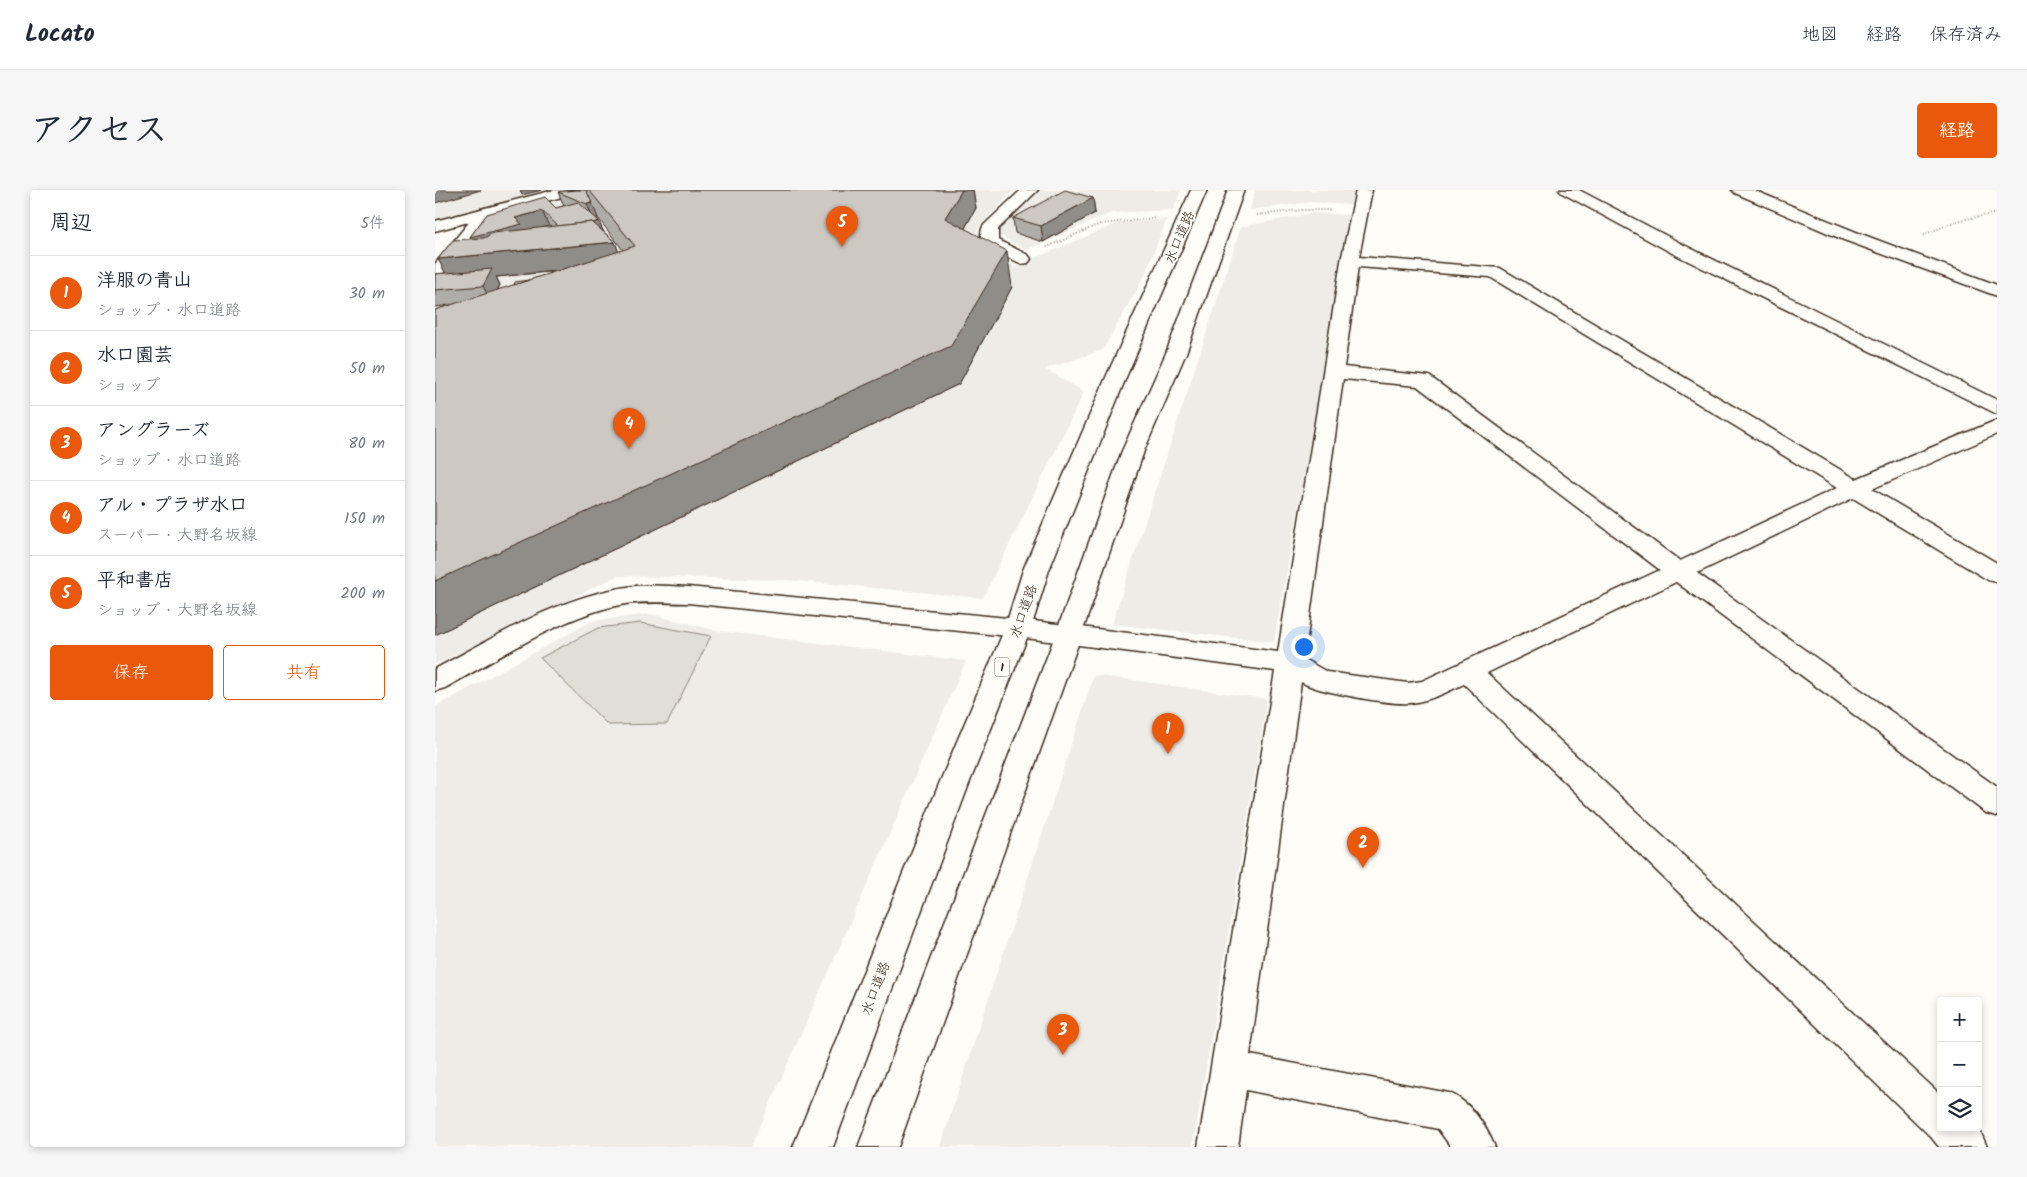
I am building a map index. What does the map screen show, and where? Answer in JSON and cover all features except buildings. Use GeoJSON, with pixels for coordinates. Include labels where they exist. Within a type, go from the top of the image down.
{"type":"FeatureCollection","features":[{"type":"Feature","properties":{"kind":"main road"},"geometry":{"type":"LineString","coordinates":[[435,226],[572,190]]}},
{"type":"Feature","properties":{"kind":"main road"},"geometry":{"type":"LineString","coordinates":[[1022,259],[989,242],[990,228],[1030,190]]}},
{"type":"Feature","properties":{"kind":"main road","name":"水口道路"},"geometry":{"type":"LineString","coordinates":[[813,1147],[954,784],[1018,628],[1036,570],[1117,375],[1199,190]]}},
{"type":"Feature","properties":{"kind":"main road"},"geometry":{"type":"LineString","coordinates":[[878,1147],[1068,636],[1133,451],[1176,353],[1236,190]]}},
{"type":"Feature","properties":{"kind":"main road"},"geometry":{"type":"LineString","coordinates":[[1218,1147],[1335,372],[1350,261],[1363,190]]}},
{"type":"Feature","properties":{"kind":"main road"},"geometry":{"type":"LineString","coordinates":[[1567,190],[1678,249],[1997,408]]}},
{"type":"Feature","properties":{"kind":"main road"},"geometry":{"type":"LineString","coordinates":[[1740,190],[1777,207],[1997,290]]}},
{"type":"Feature","properties":{"kind":"main road"},"geometry":{"type":"LineString","coordinates":[[435,275],[485,213]]}},
{"type":"Feature","properties":{"kind":"main road"},"geometry":{"type":"LineString","coordinates":[[1350,261],[1494,272],[1997,574]]}},
{"type":"Feature","properties":{"kind":"main road"},"geometry":{"type":"LineString","coordinates":[[1335,372],[1422,380],[1679,572],[1997,804]]}},
{"type":"Feature","properties":{"kind":"main road"},"geometry":{"type":"LineString","coordinates":[[435,681],[564,616],[596,602],[637,595],[688,595],[1018,628],[1068,636],[1290,663],[1321,681],[1408,692],[1427,690],[1853,488],[1997,426]]}},
{"type":"Feature","properties":{"kind":"main road"},"geometry":{"type":"LineString","coordinates":[[1468,671],[1937,1118]]}},
{"type":"Feature","properties":{"kind":"main road"},"geometry":{"type":"LineString","coordinates":[[1230,1069],[1449,1112],[1475,1147]]}},
{"type":"Feature","properties":{"kind":"main road"},"geometry":{"type":"LineString","coordinates":[[1951,1132],[1967,1147]]}},
{"type":"Feature","properties":{"kind":"path"},"geometry":{"type":"LineString","coordinates":[[1252,216],[1302,210],[1360,213]]}},
{"type":"Feature","properties":{"kind":"path"},"geometry":{"type":"LineString","coordinates":[[1891,251],[1956,221],[1997,213]]}},
{"type":"Feature","properties":{"kind":"path"},"geometry":{"type":"LineString","coordinates":[[1022,259],[1100,224],[1159,217]]}},
{"type":"Feature","properties":{"kind":"shaded area"},"geometry":{"type":"Polygon","coordinates":[[[435,190],[551,190],[435,220],[435,190]]]}},
{"type":"Feature","properties":{"kind":"shaded area"},"geometry":{"type":"Polygon","coordinates":[[[601,190],[1014,190],[979,228],[972,243],[1015,267],[1118,223],[1167,219],[1144,277],[1103,350],[1045,369],[1084,392],[983,598],[788,580],[617,576],[435,665],[435,291],[511,213],[601,190]]]}},
{"type":"Feature","properties":{"kind":"shaded area"},"geometry":{"type":"Polygon","coordinates":[[[1035,190],[1181,190],[1173,210],[1111,213],[1026,250],[999,235],[998,229],[1035,190]]]}},
{"type":"Feature","properties":{"kind":"shaded area"},"geometry":{"type":"Polygon","coordinates":[[[1255,190],[1354,190],[1351,205],[1310,202],[1250,210],[1255,190]]]}},
{"type":"Feature","properties":{"kind":"shaded area"},"geometry":{"type":"Polygon","coordinates":[[[1313,213],[1351,215],[1274,642],[1112,624],[1241,227],[1313,213]]]}},
{"type":"Feature","properties":{"kind":"shaded area"},"geometry":{"type":"Polygon","coordinates":[[[650,614],[719,631],[966,661],[751,1147],[435,1147],[435,707],[592,621],[650,614]]]}},
{"type":"Feature","properties":{"kind":"shaded area"},"geometry":{"type":"Polygon","coordinates":[[[640,623],[711,636],[667,724],[608,725],[540,658],[598,628],[640,623]]]}},
{"type":"Feature","properties":{"kind":"shaded area"},"geometry":{"type":"Polygon","coordinates":[[[1094,675],[1267,699],[1193,1147],[940,1147],[1094,675]]]}},
{"type":"Feature","properties":{"kind":"place","name":"平和書店"},"geometry":{"type":"Point","coordinates":[842,247]}},
{"type":"Feature","properties":{"kind":"place","name":"アル・プラザ水口"},"geometry":{"type":"Point","coordinates":[629,449]}},
{"type":"Feature","properties":{"kind":"place","name":"洋服の青山"},"geometry":{"type":"Point","coordinates":[1168,754]}},
{"type":"Feature","properties":{"kind":"place","name":"水口園芸"},"geometry":{"type":"Point","coordinates":[1363,868]}},
{"type":"Feature","properties":{"kind":"place","name":"アングラーズ"},"geometry":{"type":"Point","coordinates":[1063,1055]}}]}
